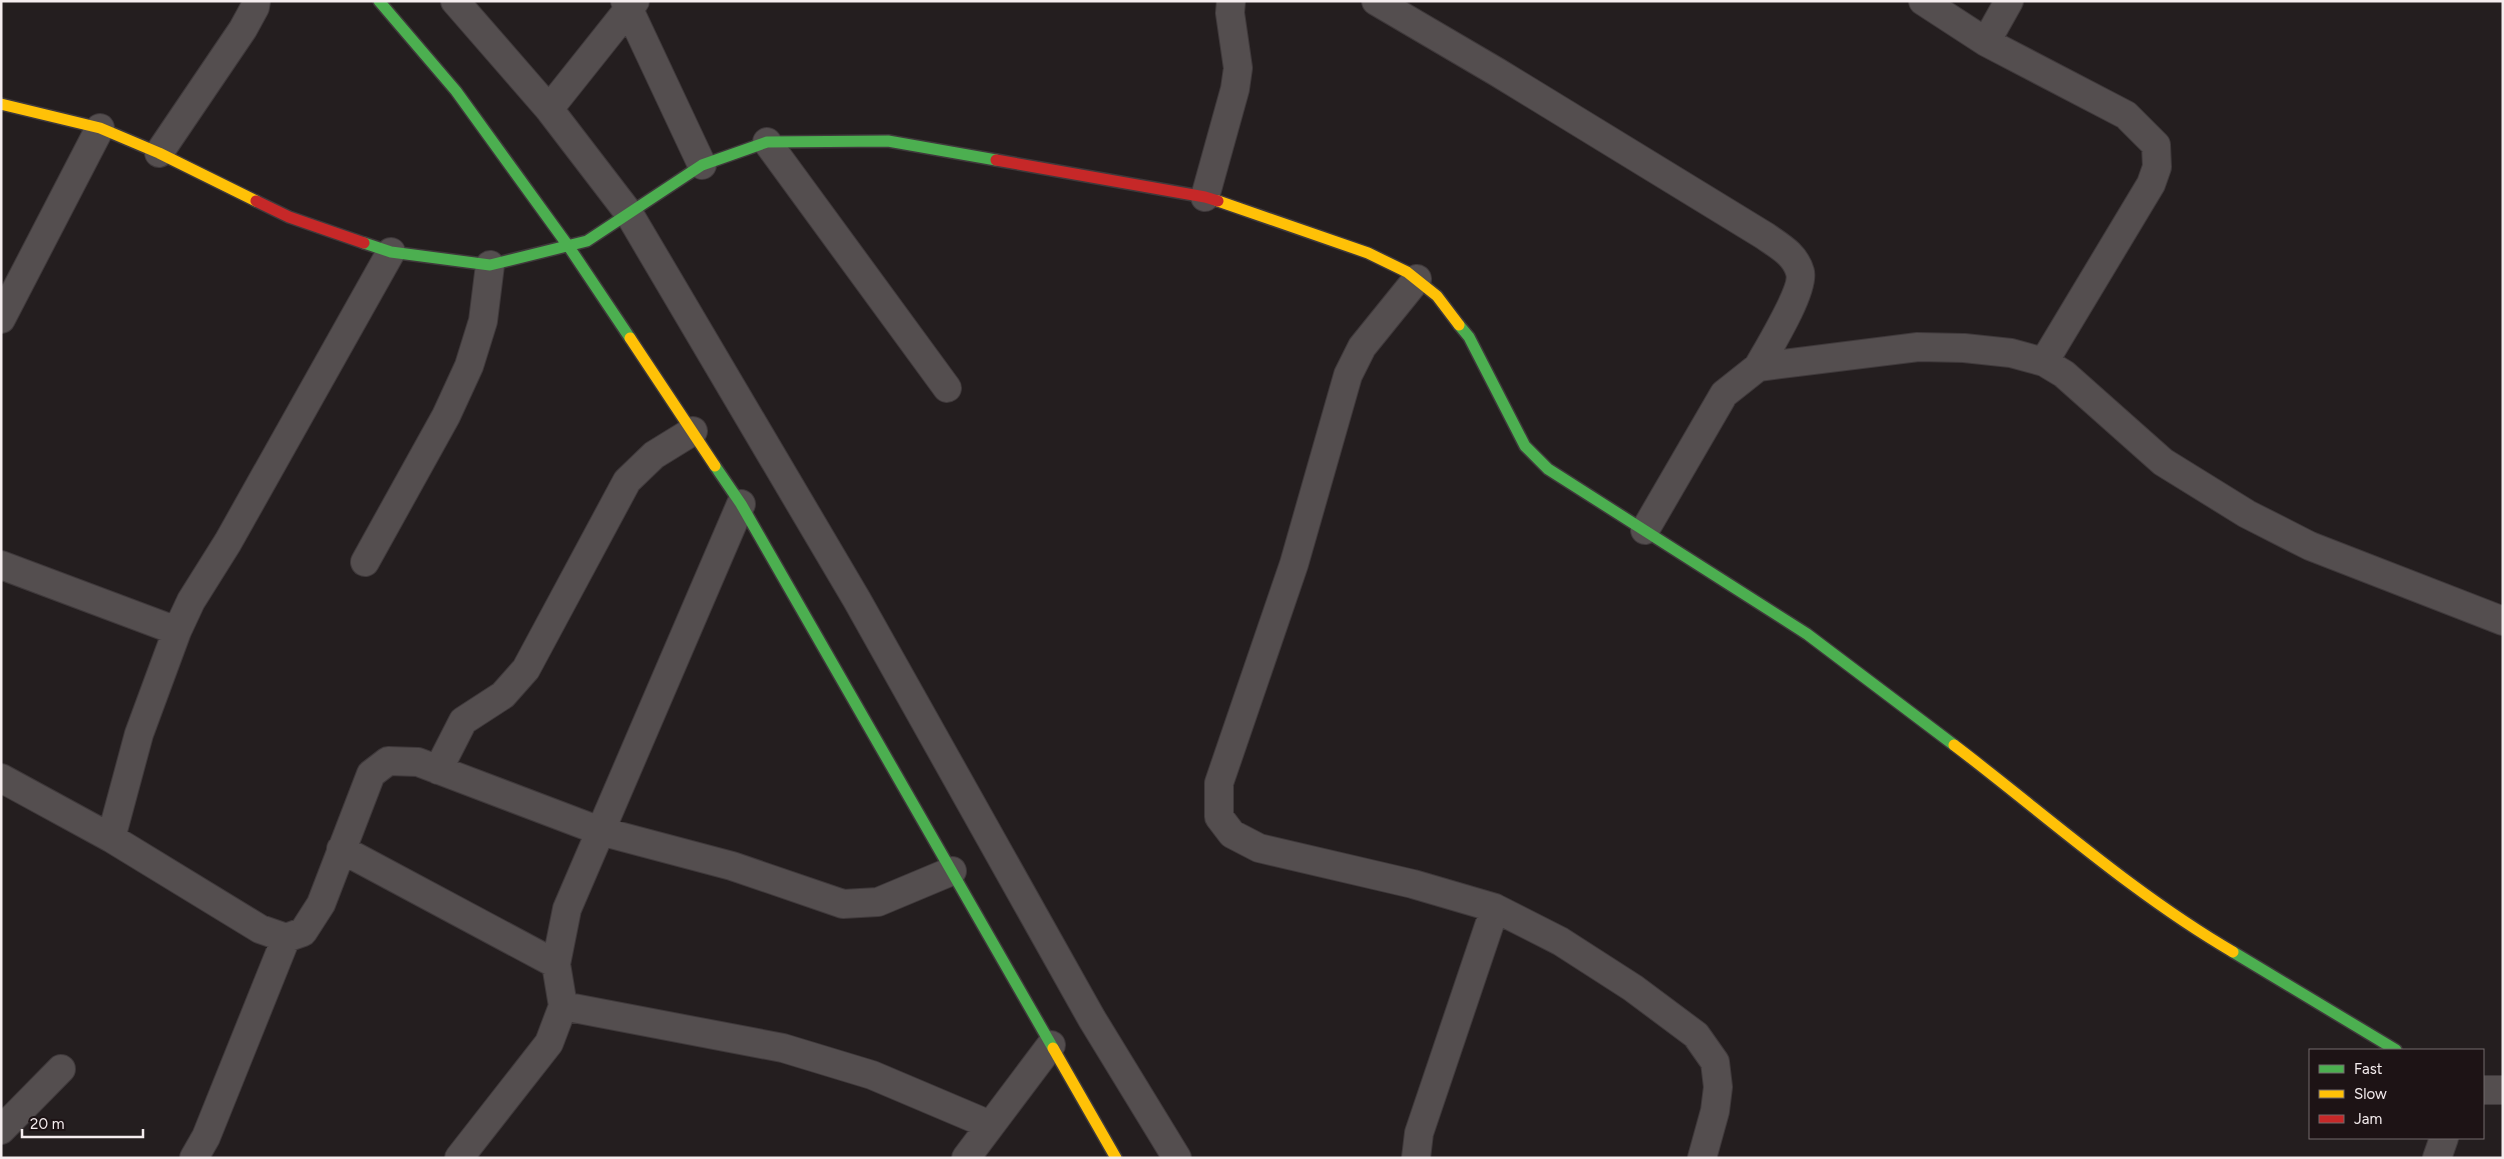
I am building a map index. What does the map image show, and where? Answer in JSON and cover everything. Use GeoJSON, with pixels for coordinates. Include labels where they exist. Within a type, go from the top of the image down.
{"type":"FeatureCollection","features":[{"type":"Feature","properties":{"kind":"street"},"geometry":{"type":"LineString","coordinates":[[159,153],[244,29],[256,1]]}},
{"type":"Feature","properties":{"kind":"street"},"geometry":{"type":"LineString","coordinates":[[379,1],[456,90],[569,247],[741,504],[1116,1158]]}},
{"type":"Feature","properties":{"kind":"street"},"geometry":{"type":"LineString","coordinates":[[455,1],[549,109],[623,216],[857,600],[1092,1019],[1176,1158]]}},
{"type":"Feature","properties":{"kind":"street"},"geometry":{"type":"LineString","coordinates":[[1205,197],[1235,89],[1238,68],[1230,14],[1231,1]]}},
{"type":"Feature","properties":{"kind":"street"},"geometry":{"type":"LineString","coordinates":[[1376,1],[1522,87],[1765,236],[1790,254],[1800,273],[1796,295],[1758,367],[1724,394],[1645,530]]}},
{"type":"Feature","properties":{"kind":"street"},"geometry":{"type":"LineString","coordinates":[[1923,1],[1986,42],[2126,115],[2156,145],[2157,167],[2151,184],[2044,362]]}},
{"type":"Feature","properties":{"kind":"street"},"geometry":{"type":"LineString","coordinates":[[1986,42],[2010,1]]}},
{"type":"Feature","properties":{"kind":"street"},"geometry":{"type":"LineString","coordinates":[[549,109],[630,4],[702,165]]}},
{"type":"Feature","properties":{"kind":"street"},"geometry":{"type":"LineString","coordinates":[[1,104],[100,128],[159,153],[289,218],[392,252],[490,265],[569,247],[587,241],[702,165],[767,142],[888,141],[1205,197],[1368,253],[1407,272],[1437,296],[1469,337],[1525,446],[1548,469],[1807,634],[2011,788],[2092,856],[2201,932],[2394,1049]]}},
{"type":"Feature","properties":{"kind":"street"},"geometry":{"type":"LineString","coordinates":[[1,320],[100,128]]}},
{"type":"Feature","properties":{"kind":"street"},"geometry":{"type":"LineString","coordinates":[[767,142],[947,388]]}},
{"type":"Feature","properties":{"kind":"street"},"geometry":{"type":"LineString","coordinates":[[111,838],[138,734],[177,631],[191,601],[228,542],[392,252]]}},
{"type":"Feature","properties":{"kind":"street"},"geometry":{"type":"LineString","coordinates":[[365,562],[446,416],[469,366],[483,321],[490,265]]}},
{"type":"Feature","properties":{"kind":"street"},"geometry":{"type":"LineString","coordinates":[[1416,279],[1362,347],[1348,375],[1294,564],[1218,783],[1219,817],[1232,834],[1260,848],[1413,884],[1495,908],[1560,941],[1633,988],[1696,1035],[1715,1062],[1718,1087],[1715,1111],[1702,1158]]}},
{"type":"Feature","properties":{"kind":"street"},"geometry":{"type":"LineString","coordinates":[[1758,367],[1918,348],[1964,348],[2011,353],[2044,362],[2064,374],[2163,462],[2247,514],[2310,546],[2503,621]]}},
{"type":"Feature","properties":{"kind":"street"},"geometry":{"type":"LineString","coordinates":[[438,770],[463,721],[503,695],[526,669],[627,482],[654,455],[693,431]]}},
{"type":"Feature","properties":{"kind":"street"},"geometry":{"type":"LineString","coordinates":[[459,1158],[549,1043],[563,1006],[556,964],[567,909],[741,504]]}},
{"type":"Feature","properties":{"kind":"street"},"geometry":{"type":"LineString","coordinates":[[1,565],[177,631]]}},
{"type":"Feature","properties":{"kind":"street"},"geometry":{"type":"LineString","coordinates":[[1,778],[111,838],[260,928],[286,938],[303,932],[321,904],[371,774],[388,761],[418,762],[600,831],[732,866],[843,904],[878,902],[952,871]]}},
{"type":"Feature","properties":{"kind":"street"},"geometry":{"type":"LineString","coordinates":[[342,849],[556,964]]}},
{"type":"Feature","properties":{"kind":"street"},"geometry":{"type":"LineString","coordinates":[[1416,1158],[1419,1133],[1495,908]]}},
{"type":"Feature","properties":{"kind":"street"},"geometry":{"type":"LineString","coordinates":[[194,1158],[206,1137],[286,938]]}},
{"type":"Feature","properties":{"kind":"street"},"geometry":{"type":"LineString","coordinates":[[563,1006],[783,1048],[872,1075],[990,1125]]}},
{"type":"Feature","properties":{"kind":"street"},"geometry":{"type":"LineString","coordinates":[[966,1158],[1051,1045]]}},
{"type":"Feature","properties":{"kind":"street"},"geometry":{"type":"LineString","coordinates":[[1,1130],[61,1069]]}},
{"type":"Feature","properties":{"kind":"street"},"geometry":{"type":"LineString","coordinates":[[2484,1090],[2503,1090]]}},
{"type":"Feature","properties":{"kind":"street"},"geometry":{"type":"LineString","coordinates":[[2437,1158],[2444,1139]]}},
{"type":"Feature","properties":{"kind":"traffic: fast"},"geometry":{"type":"LineString","coordinates":[[379,1],[456,91],[569,247],[630,338]]}},
{"type":"Feature","properties":{"kind":"traffic: fast"},"geometry":{"type":"LineString","coordinates":[[364,243],[391,252],[490,265],[587,241],[702,165],[767,142],[888,141],[996,160]]}},
{"type":"Feature","properties":{"kind":"traffic: fast"},"geometry":{"type":"LineString","coordinates":[[1459,325],[1469,337],[1525,446],[1548,469],[1807,634],[1954,745]]}},
{"type":"Feature","properties":{"kind":"traffic: fast"},"geometry":{"type":"LineString","coordinates":[[715,466],[741,504],[1053,1048]]}},
{"type":"Feature","properties":{"kind":"traffic: fast"},"geometry":{"type":"LineString","coordinates":[[2233,952],[2394,1049]]}},
{"type":"Feature","properties":{"kind":"traffic: slow"},"geometry":{"type":"LineString","coordinates":[[1,104],[100,128],[159,153],[256,201]]}},
{"type":"Feature","properties":{"kind":"traffic: slow"},"geometry":{"type":"LineString","coordinates":[[1218,201],[1368,253],[1407,272],[1437,296],[1459,325]]}},
{"type":"Feature","properties":{"kind":"traffic: slow"},"geometry":{"type":"LineString","coordinates":[[630,338],[715,466]]}},
{"type":"Feature","properties":{"kind":"traffic: slow"},"geometry":{"type":"LineString","coordinates":[[1954,745],[2090,853],[2160,905],[2233,952]]}},
{"type":"Feature","properties":{"kind":"traffic: slow"},"geometry":{"type":"LineString","coordinates":[[1053,1048],[1116,1158]]}},
{"type":"Feature","properties":{"kind":"traffic: jam"},"geometry":{"type":"LineString","coordinates":[[996,160],[1205,197],[1218,201]]}},
{"type":"Feature","properties":{"kind":"traffic: jam"},"geometry":{"type":"LineString","coordinates":[[256,201],[289,217],[364,243]]}}]}
